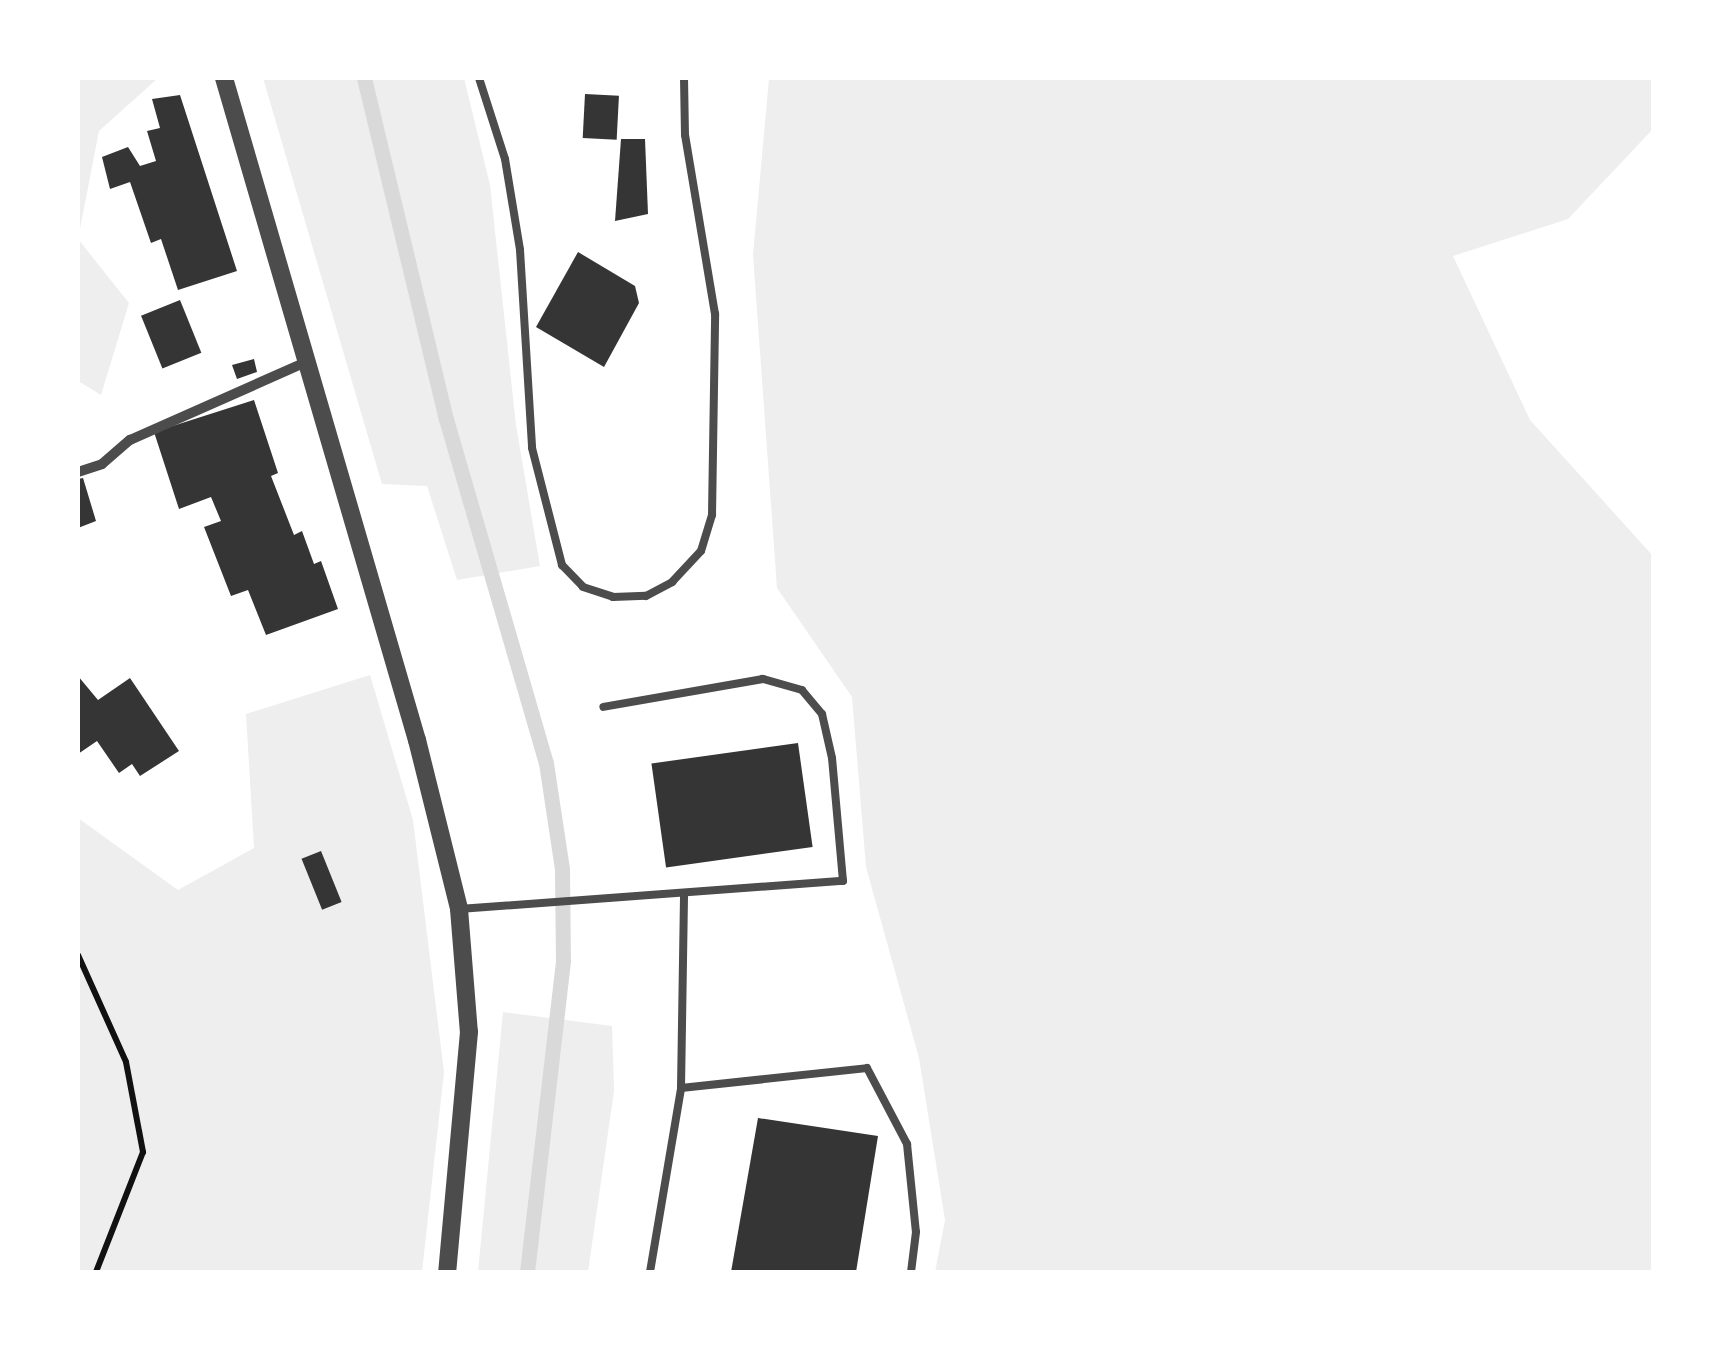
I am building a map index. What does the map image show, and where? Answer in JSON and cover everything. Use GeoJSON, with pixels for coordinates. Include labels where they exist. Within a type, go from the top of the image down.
{"type":"FeatureCollection","features":[{"type":"Feature","properties":{"kind":"street"},"geometry":{"type":"LineString","coordinates":[[224,78],[304,364],[418,740],[459,909],[469,1032],[447,1272]]}},
{"type":"Feature","properties":{"kind":"street"},"geometry":{"type":"LineString","coordinates":[[78,472],[102,464],[130,440],[304,364]]}},
{"type":"Feature","properties":{"kind":"lane"},"geometry":{"type":"LineString","coordinates":[[479,78],[505,159],[520,250],[532,448],[562,565],[583,587],[613,597],[646,596],[672,582],[701,551],[712,515],[715,314],[684,136],[684,78]]}},
{"type":"Feature","properties":{"kind":"lane"},"geometry":{"type":"LineString","coordinates":[[459,909],[597,904],[844,882],[822,714],[802,690],[763,679],[603,707]]}},
{"type":"Feature","properties":{"kind":"lane"},"geometry":{"type":"LineString","coordinates":[[650,1272],[681,1088],[684,896]]}},
{"type":"Feature","properties":{"kind":"lane"},"geometry":{"type":"LineString","coordinates":[[681,1088],[867,1068],[896,1112],[907,1144],[916,1232],[911,1272]]}},
{"type":"Feature","properties":{"kind":"path"},"geometry":{"type":"LineString","coordinates":[[78,955],[126,1062],[143,1152],[96,1272]]}},
{"type":"Feature","properties":{"kind":"shaded area"},"geometry":{"type":"Polygon","coordinates":[[[78,78],[158,78],[99,131],[78,239],[78,78]]]}},
{"type":"Feature","properties":{"kind":"shaded area"},"geometry":{"type":"Polygon","coordinates":[[[263,78],[464,78],[490,185],[516,425],[540,566],[457,580],[427,486],[382,484],[263,78]]]}},
{"type":"Feature","properties":{"kind":"shaded area"},"geometry":{"type":"Polygon","coordinates":[[[769,78],[1653,78],[1653,129],[1568,219],[1453,256],[1530,420],[1653,556],[1653,1272],[935,1272],[945,1220],[919,1058],[866,867],[852,697],[777,588],[753,255],[769,78]]]}},
{"type":"Feature","properties":{"kind":"shaded area"},"geometry":{"type":"Polygon","coordinates":[[[78,239],[129,303],[101,395],[78,381],[78,239]]]}},
{"type":"Feature","properties":{"kind":"shaded area"},"geometry":{"type":"Polygon","coordinates":[[[370,675],[413,820],[444,1072],[422,1272],[78,1272],[78,818],[178,890],[254,848],[246,714],[370,675]]]}},
{"type":"Feature","properties":{"kind":"shaded area"},"geometry":{"type":"Polygon","coordinates":[[[503,1012],[612,1026],[614,1091],[588,1272],[478,1272],[503,1012]]]}},
{"type":"Feature","properties":{"kind":"building"},"geometry":{"type":"Polygon","coordinates":[[[585,94],[619,96],[617,140],[583,138],[585,94]]]}},
{"type":"Feature","properties":{"kind":"building"},"geometry":{"type":"Polygon","coordinates":[[[180,95],[237,271],[178,290],[161,239],[151,243],[130,182],[110,189],[102,157],[128,147],[140,166],[156,161],[147,131],[160,128],[152,99],[180,95]]]}},
{"type":"Feature","properties":{"kind":"building"},"geometry":{"type":"Polygon","coordinates":[[[621,139],[645,139],[648,214],[615,221],[621,139]]]}},
{"type":"Feature","properties":{"kind":"building"},"geometry":{"type":"Polygon","coordinates":[[[578,252],[635,286],[639,303],[604,367],[536,327],[578,252]]]}},
{"type":"Feature","properties":{"kind":"building"},"geometry":{"type":"Polygon","coordinates":[[[180,300],[201,353],[162,369],[141,316],[180,300]]]}},
{"type":"Feature","properties":{"kind":"building"},"geometry":{"type":"Polygon","coordinates":[[[254,359],[257,372],[237,379],[232,365],[254,359]]]}},
{"type":"Feature","properties":{"kind":"building"},"geometry":{"type":"Polygon","coordinates":[[[254,400],[278,473],[271,476],[294,535],[302,531],[314,564],[321,561],[338,609],[266,635],[248,590],[231,596],[204,527],[221,521],[211,497],[179,509],[154,432],[254,400]]]}},
{"type":"Feature","properties":{"kind":"building"},"geometry":{"type":"Polygon","coordinates":[[[83,478],[96,521],[78,528],[78,479],[83,478]]]}},
{"type":"Feature","properties":{"kind":"building"},"geometry":{"type":"Polygon","coordinates":[[[78,676],[98,700],[130,678],[179,751],[140,776],[132,764],[119,773],[97,741],[78,754],[78,676]]]}},
{"type":"Feature","properties":{"kind":"building"},"geometry":{"type":"Polygon","coordinates":[[[798,743],[813,847],[666,868],[651,764],[798,743]]]}},
{"type":"Feature","properties":{"kind":"building"},"geometry":{"type":"Polygon","coordinates":[[[321,851],[342,902],[322,910],[302,859],[321,851]]]}},
{"type":"Feature","properties":{"kind":"building"},"geometry":{"type":"Polygon","coordinates":[[[758,1118],[878,1136],[856,1272],[731,1272],[758,1118]]]}},
{"type":"Feature","properties":{"kind":"waterway"},"geometry":{"type":"LineString","coordinates":[[364,78],[446,419],[546,763],[562,869],[563,961],[527,1272]]}}]}
